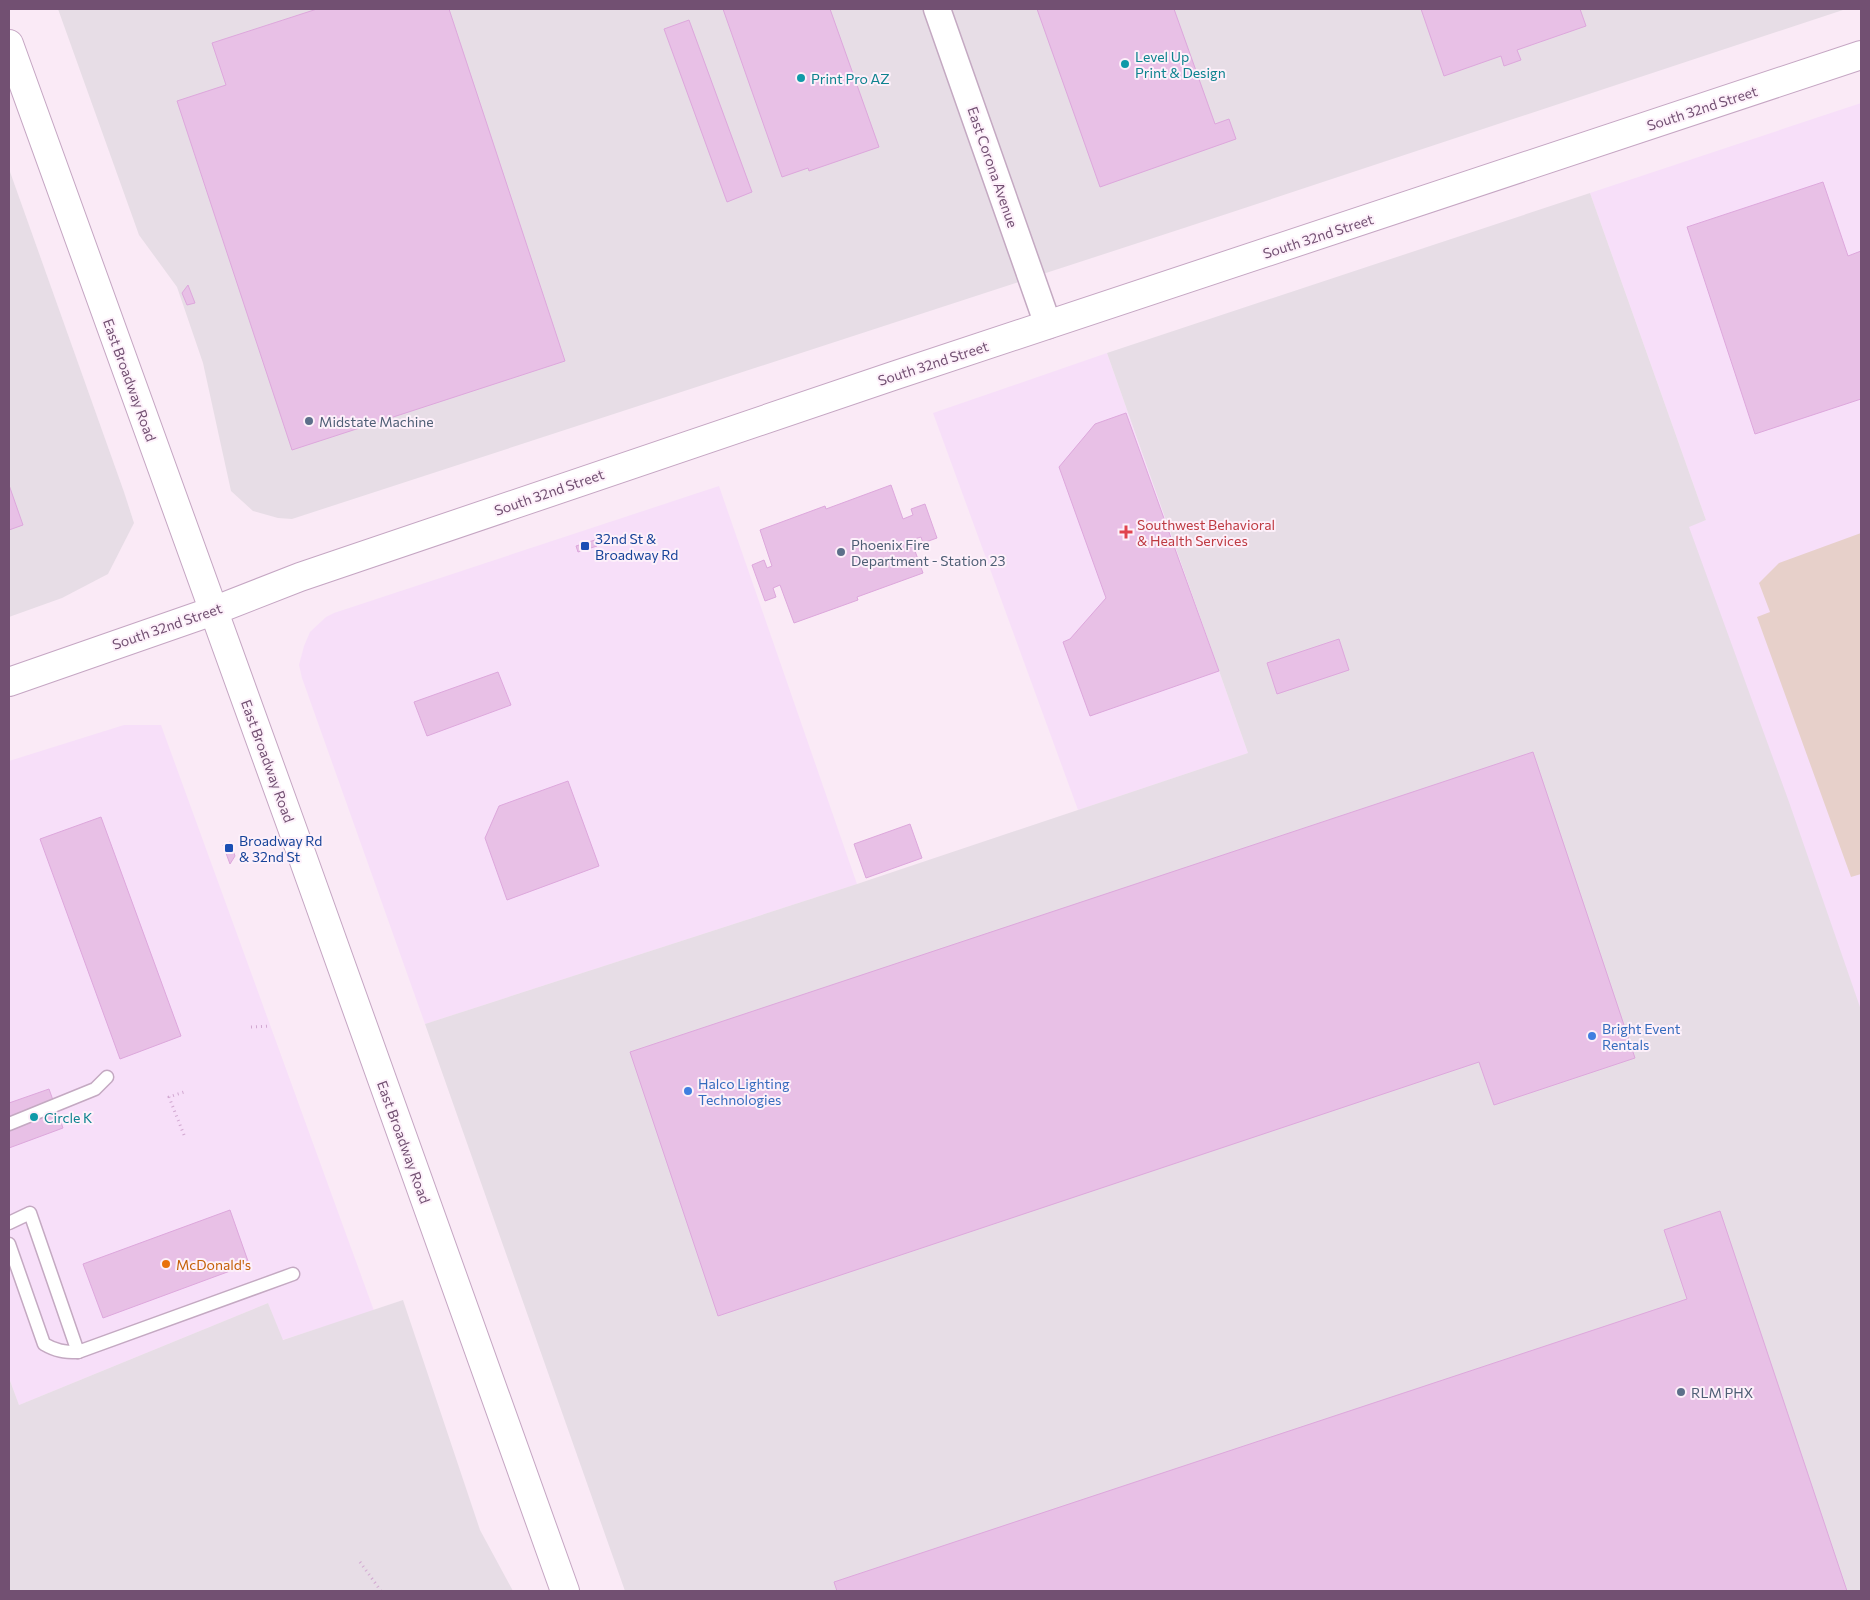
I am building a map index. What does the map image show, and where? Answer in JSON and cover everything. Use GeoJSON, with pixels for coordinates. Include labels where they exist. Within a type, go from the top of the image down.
{"type":"FeatureCollection","features":[{"type":"Feature","properties":{"kind":"main road","name":"East Broadway Road"},"geometry":{"type":"LineString","coordinates":[[9,44],[565,1591]]}},
{"type":"Feature","properties":{"kind":"main road","name":"South 32nd Street"},"geometry":{"type":"LineString","coordinates":[[9,682],[461,522],[857,388],[1861,55]]}},
{"type":"Feature","properties":{"kind":"street","name":"East Corona Avenue"},"geometry":{"type":"LineString","coordinates":[[937,9],[1048,325]]}},
{"type":"Feature","properties":{"kind":"lane"},"geometry":{"type":"LineString","coordinates":[[9,1124],[95,1089],[107,1077]]}},
{"type":"Feature","properties":{"kind":"lane"},"geometry":{"type":"LineString","coordinates":[[9,1223],[30,1213],[78,1352]]}},
{"type":"Feature","properties":{"kind":"lane"},"geometry":{"type":"LineString","coordinates":[[9,1244],[44,1344],[56,1351],[78,1352],[293,1274]]}},
{"type":"Feature","properties":{"kind":"path"},"geometry":{"type":"LineString","coordinates":[[251,1027],[270,1026]]}},
{"type":"Feature","properties":{"kind":"path"},"geometry":{"type":"LineString","coordinates":[[184,1092],[169,1097],[184,1135]]}},
{"type":"Feature","properties":{"kind":"path"},"geometry":{"type":"LineString","coordinates":[[360,1562],[380,1591]]}},
{"type":"Feature","properties":{"kind":"shaded area"},"geometry":{"type":"Polygon","coordinates":[[[58,9],[1846,9],[1187,227],[292,519],[278,518],[253,511],[231,491],[203,363],[177,287],[139,235],[58,9]]]}},
{"type":"Feature","properties":{"kind":"shaded area"},"geometry":{"type":"Polygon","coordinates":[[[1861,103],[1861,1017],[1688,526],[1706,520],[1590,193],[1861,103]]]}},
{"type":"Feature","properties":{"kind":"shaded area"},"geometry":{"type":"Polygon","coordinates":[[[9,169],[134,523],[108,574],[62,598],[9,617],[9,169]]]}},
{"type":"Feature","properties":{"kind":"shaded area"},"geometry":{"type":"Polygon","coordinates":[[[1590,193],[1706,520],[1689,527],[1789,802],[1861,1010],[1861,1591],[625,1591],[425,1024],[857,884],[1248,753],[1107,353],[1590,193]]]}},
{"type":"Feature","properties":{"kind":"shaded area"},"geometry":{"type":"Polygon","coordinates":[[[1107,353],[1248,753],[1078,810],[933,413],[1107,353]]]}},
{"type":"Feature","properties":{"kind":"shaded area"},"geometry":{"type":"Polygon","coordinates":[[[719,486],[857,884],[425,1024],[302,678],[299,665],[310,632],[326,617],[334,613],[719,486]]]}},
{"type":"Feature","properties":{"kind":"shaded area"},"geometry":{"type":"Polygon","coordinates":[[[1861,533],[1861,874],[1851,877],[1757,617],[1770,612],[1759,583],[1779,563],[1861,533]]]}},
{"type":"Feature","properties":{"kind":"shaded area"},"geometry":{"type":"Polygon","coordinates":[[[124,725],[161,725],[374,1311],[282,1340],[268,1303],[19,1405],[9,1378],[9,761],[124,725]]]}},
{"type":"Feature","properties":{"kind":"shaded area"},"geometry":{"type":"Polygon","coordinates":[[[403,1300],[480,1530],[513,1591],[9,1591],[9,1378],[19,1405],[268,1303],[283,1340],[403,1300]]]}},
{"type":"Feature","properties":{"kind":"building"},"geometry":{"type":"Polygon","coordinates":[[[317,9],[449,9],[565,361],[292,450],[177,101],[226,85],[212,43],[317,9]]]}},
{"type":"Feature","properties":{"kind":"building","name":"Print Pro AZ"},"geometry":{"type":"Polygon","coordinates":[[[723,9],[830,9],[879,147],[809,171],[808,168],[782,177],[723,9]]]}},
{"type":"Feature","properties":{"kind":"building","name":"Level Up Print & Design"},"geometry":{"type":"Polygon","coordinates":[[[1037,9],[1174,9],[1215,124],[1229,119],[1236,139],[1100,187],[1037,9]]]}},
{"type":"Feature","properties":{"kind":"building"},"geometry":{"type":"Polygon","coordinates":[[[1421,9],[1580,9],[1586,26],[1517,50],[1521,60],[1504,66],[1501,56],[1444,76],[1421,9]]]}},
{"type":"Feature","properties":{"kind":"building"},"geometry":{"type":"Polygon","coordinates":[[[689,20],[752,192],[727,202],[664,29],[689,20]]]}},
{"type":"Feature","properties":{"kind":"building"},"geometry":{"type":"Polygon","coordinates":[[[1823,182],[1848,256],[1861,251],[1861,399],[1755,434],[1687,227],[1823,182]]]}},
{"type":"Feature","properties":{"kind":"building"},"geometry":{"type":"Polygon","coordinates":[[[188,285],[195,303],[187,305],[182,293],[188,285]]]}},
{"type":"Feature","properties":{"kind":"building","name":"Southwest Behavioral & Health Services"},"geometry":{"type":"Polygon","coordinates":[[[1126,413],[1219,671],[1090,716],[1063,642],[1070,639],[1106,598],[1059,467],[1095,424],[1126,413]]]}},
{"type":"Feature","properties":{"kind":"building"},"geometry":{"type":"Polygon","coordinates":[[[9,485],[23,525],[9,530],[9,485]]]}},
{"type":"Feature","properties":{"kind":"building","name":"Phoenix Fire Department - Station 23"},"geometry":{"type":"Polygon","coordinates":[[[891,485],[903,519],[913,515],[911,509],[925,504],[937,538],[923,543],[921,537],[911,540],[923,573],[857,597],[858,600],[794,623],[780,585],[773,588],[776,597],[765,601],[752,565],[764,560],[767,568],[772,566],[760,530],[825,506],[826,509],[891,485]]]}},
{"type":"Feature","properties":{"kind":"building"},"geometry":{"type":"Polygon","coordinates":[[[595,540],[597,546],[578,552],[576,546],[595,540]]]}},
{"type":"Feature","properties":{"kind":"building"},"geometry":{"type":"Polygon","coordinates":[[[1339,639],[1349,670],[1277,694],[1267,663],[1339,639]]]}},
{"type":"Feature","properties":{"kind":"building"},"geometry":{"type":"Polygon","coordinates":[[[498,672],[511,705],[427,736],[414,702],[498,672]]]}},
{"type":"Feature","properties":{"kind":"building"},"geometry":{"type":"Polygon","coordinates":[[[1533,752],[1635,1058],[1494,1105],[1479,1062],[718,1316],[630,1052],[1533,752]]]}},
{"type":"Feature","properties":{"kind":"building"},"geometry":{"type":"Polygon","coordinates":[[[568,781],[599,866],[507,900],[485,838],[499,806],[568,781]]]}},
{"type":"Feature","properties":{"kind":"building"},"geometry":{"type":"Polygon","coordinates":[[[101,817],[181,1036],[120,1059],[40,839],[101,817]]]}},
{"type":"Feature","properties":{"kind":"building"},"geometry":{"type":"Polygon","coordinates":[[[910,824],[922,858],[866,878],[854,844],[910,824]]]}},
{"type":"Feature","properties":{"kind":"building"},"geometry":{"type":"Polygon","coordinates":[[[230,842],[235,856],[230,864],[223,845],[230,842]]]}},
{"type":"Feature","properties":{"kind":"building","name":"Circle K"},"geometry":{"type":"Polygon","coordinates":[[[49,1089],[63,1128],[9,1148],[9,1103],[49,1089]]]}},
{"type":"Feature","properties":{"kind":"building","name":"McDonald's"},"geometry":{"type":"Polygon","coordinates":[[[230,1210],[249,1264],[103,1318],[83,1264],[230,1210]]]}},
{"type":"Feature","properties":{"kind":"building"},"geometry":{"type":"Polygon","coordinates":[[[1720,1211],[1847,1591],[837,1591],[834,1582],[1687,1299],[1664,1230],[1720,1211]]]}},
{"type":"Feature","properties":{"kind":"place","name":"Level Up Print & Design"},"geometry":{"type":"Point","coordinates":[1125,64]}},
{"type":"Feature","properties":{"kind":"place","name":"Print Pro AZ"},"geometry":{"type":"Point","coordinates":[801,78]}},
{"type":"Feature","properties":{"kind":"place","name":"Midstate Machine"},"geometry":{"type":"Point","coordinates":[309,421]}},
{"type":"Feature","properties":{"kind":"place","name":"Southwest Behavioral & Health Services"},"geometry":{"type":"Point","coordinates":[1126,532]}},
{"type":"Feature","properties":{"kind":"place","name":"32nd St & Broadway Rd"},"geometry":{"type":"Point","coordinates":[585,546]}},
{"type":"Feature","properties":{"kind":"place","name":"Phoenix Fire Department - Station 23"},"geometry":{"type":"Point","coordinates":[841,552]}},
{"type":"Feature","properties":{"kind":"place","name":"Broadway Rd & 32nd St"},"geometry":{"type":"Point","coordinates":[229,848]}},
{"type":"Feature","properties":{"kind":"place","name":"Bright Event Rentals"},"geometry":{"type":"Point","coordinates":[1592,1036]}},
{"type":"Feature","properties":{"kind":"place","name":"Halco Lighting Technologies"},"geometry":{"type":"Point","coordinates":[688,1091]}},
{"type":"Feature","properties":{"kind":"place","name":"Circle K"},"geometry":{"type":"Point","coordinates":[34,1117]}},
{"type":"Feature","properties":{"kind":"place","name":"McDonald's"},"geometry":{"type":"Point","coordinates":[166,1264]}},
{"type":"Feature","properties":{"kind":"place","name":"RLM PHX"},"geometry":{"type":"Point","coordinates":[1681,1392]}}]}
